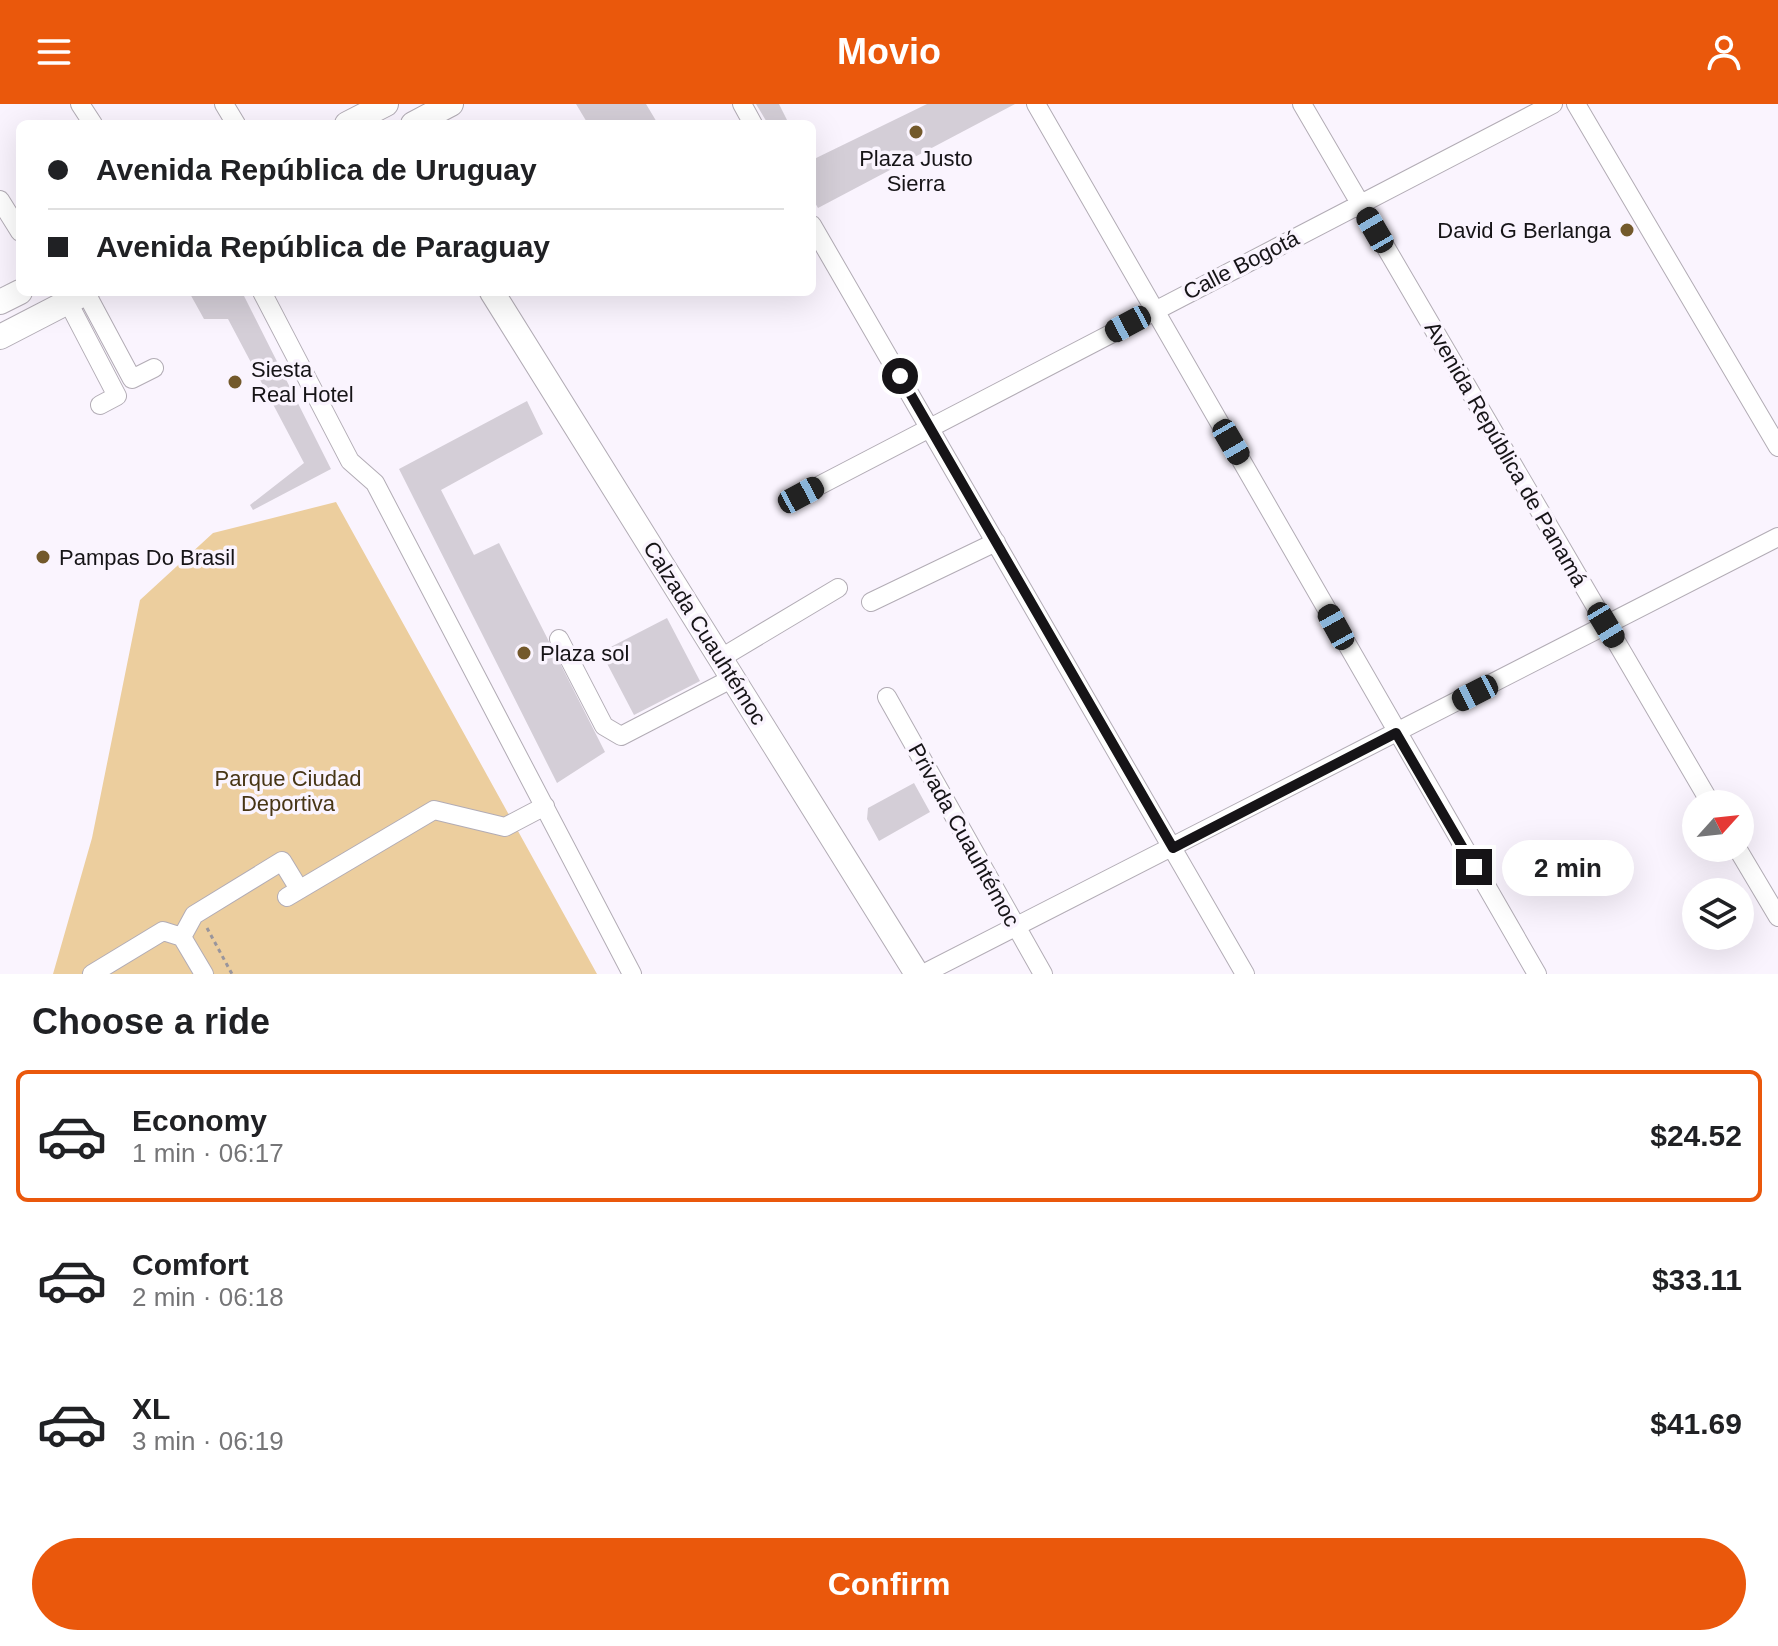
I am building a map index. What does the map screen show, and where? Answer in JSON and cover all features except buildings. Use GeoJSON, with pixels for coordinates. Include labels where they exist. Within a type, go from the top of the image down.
{"type":"FeatureCollection","features":[{"type":"Feature","properties":{"kind":"main road"},"geometry":{"type":"LineString","coordinates":[[421,120],[451,104]]}},
{"type":"Feature","properties":{"kind":"main road"},"geometry":{"type":"LineString","coordinates":[[357,120],[379,111]]}},
{"type":"Feature","properties":{"kind":"main road"},"geometry":{"type":"LineString","coordinates":[[0,337],[80,296]]}},
{"type":"Feature","properties":{"kind":"main road","name":"Calzada Cuauhtémoc"},"geometry":{"type":"LineString","coordinates":[[494,296],[920,974]]}},
{"type":"Feature","properties":{"kind":"street"},"geometry":{"type":"LineString","coordinates":[[1036,104],[1537,974]]}},
{"type":"Feature","properties":{"kind":"street","name":"Avenida República de Panamá"},"geometry":{"type":"LineString","coordinates":[[1302,104],[1703,790]]}},
{"type":"Feature","properties":{"kind":"street","name":"Calle Bogotá"},"geometry":{"type":"LineString","coordinates":[[801,495],[1553,104]]}},
{"type":"Feature","properties":{"kind":"street"},"geometry":{"type":"LineString","coordinates":[[1576,104],[1778,447]]}},
{"type":"Feature","properties":{"kind":"street"},"geometry":{"type":"LineString","coordinates":[[0,200],[16,226]]}},
{"type":"Feature","properties":{"kind":"street"},"geometry":{"type":"LineString","coordinates":[[816,232],[1245,974]]}},
{"type":"Feature","properties":{"kind":"street"},"geometry":{"type":"LineString","coordinates":[[80,296],[132,379],[154,368]]}},
{"type":"Feature","properties":{"kind":"street"},"geometry":{"type":"LineString","coordinates":[[80,296],[117,396],[100,405]]}},
{"type":"Feature","properties":{"kind":"street"},"geometry":{"type":"LineString","coordinates":[[264,296],[350,461],[375,483],[632,974]]}},
{"type":"Feature","properties":{"kind":"street"},"geometry":{"type":"LineString","coordinates":[[920,974],[1173,848],[1778,537]]}},
{"type":"Feature","properties":{"kind":"street"},"geometry":{"type":"LineString","coordinates":[[871,602],[996,542]]}},
{"type":"Feature","properties":{"kind":"street"},"geometry":{"type":"LineString","coordinates":[[559,639],[604,726],[621,736],[727,668],[838,588]]}},
{"type":"Feature","properties":{"kind":"street","name":"Privada Cuauhtémoc"},"geometry":{"type":"LineString","coordinates":[[887,697],[1043,974]]}},
{"type":"Feature","properties":{"kind":"street"},"geometry":{"type":"LineString","coordinates":[[182,937],[194,915],[282,861],[293,893],[434,810],[505,827],[545,806]]}},
{"type":"Feature","properties":{"kind":"street"},"geometry":{"type":"LineString","coordinates":[[1745,862],[1778,917]]}},
{"type":"Feature","properties":{"kind":"street"},"geometry":{"type":"LineString","coordinates":[[92,974],[163,931],[182,937],[204,974]]}},
{"type":"Feature","properties":{"kind":"path"},"geometry":{"type":"LineString","coordinates":[[207,928],[232,974]]}},
{"type":"Feature","properties":{"kind":"green space","name":"Parque Ciudad Deportiva"},"geometry":{"type":"Polygon","coordinates":[[[336,502],[597,974],[53,974],[92,838],[140,600],[213,533],[336,502]]]}},
{"type":"Feature","properties":{"kind":"place","name":"Plaza Justo Sierra"},"geometry":{"type":"Point","coordinates":[916,132]}},
{"type":"Feature","properties":{"kind":"place","name":"David G Berlanga"},"geometry":{"type":"Point","coordinates":[1627,230]}},
{"type":"Feature","properties":{"kind":"place","name":"Siesta Real Hotel"},"geometry":{"type":"Point","coordinates":[235,382]}},
{"type":"Feature","properties":{"kind":"place","name":"Pampas Do Brasil"},"geometry":{"type":"Point","coordinates":[43,557]}},
{"type":"Feature","properties":{"kind":"place","name":"Plaza sol"},"geometry":{"type":"Point","coordinates":[524,653]}},
{"type":"Feature","properties":{"kind":"route"},"geometry":{"type":"LineString","coordinates":[[900,376],[1173,848],[1396,733],[1474,867]]}}]}
